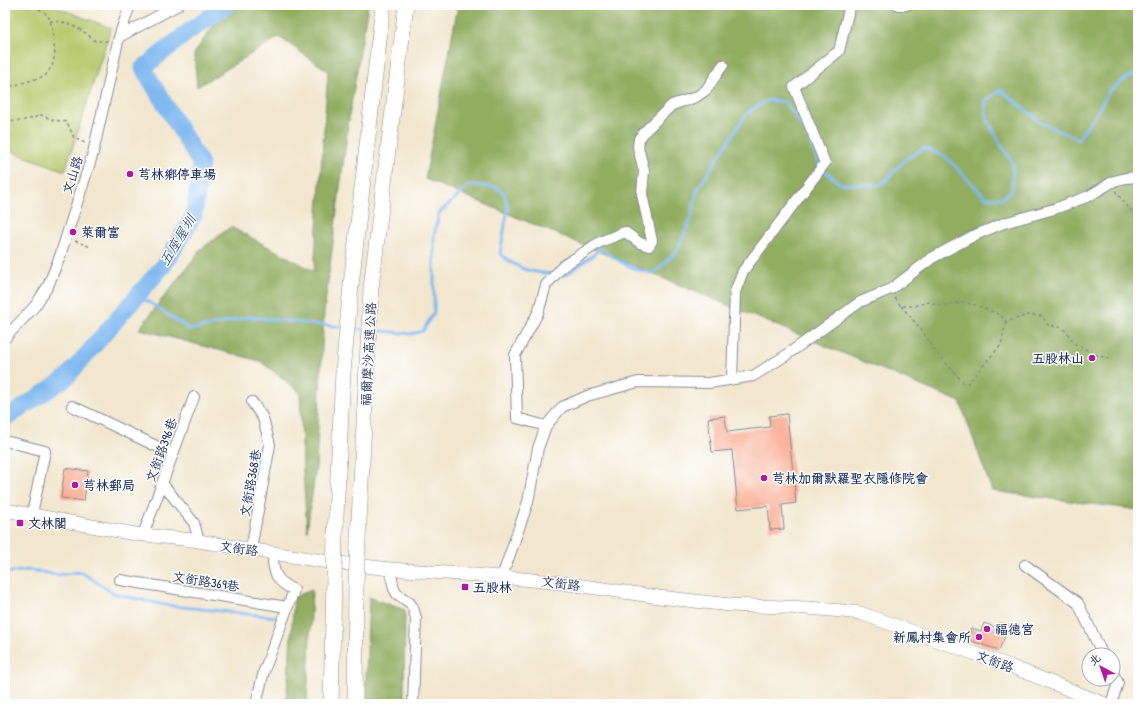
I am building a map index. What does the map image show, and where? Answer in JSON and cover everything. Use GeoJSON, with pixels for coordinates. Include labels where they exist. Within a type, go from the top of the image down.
{"type":"FeatureCollection","features":[{"type":"Feature","properties":{"kind":"highway","name":"福爾摩沙高速公路"},"geometry":{"type":"LineString","coordinates":[[331,704],[335,536],[343,372],[351,285],[383,5]]}},
{"type":"Feature","properties":{"kind":"highway","name":"福爾摩沙高速公路"},"geometry":{"type":"LineString","coordinates":[[355,704],[356,584],[371,288],[406,5]]}},
{"type":"Feature","properties":{"kind":"main road","name":"文銜路"},"geometry":{"type":"LineString","coordinates":[[5,510],[143,535],[273,552],[322,561],[390,570],[502,577],[562,583],[659,597],[730,604],[808,608],[860,614],[1010,666],[1105,704]]}},
{"type":"Feature","properties":{"kind":"street","name":"文山路"},"geometry":{"type":"LineString","coordinates":[[6,336],[35,306],[48,286],[66,238],[94,147],[119,37],[130,5]]}},
{"type":"Feature","properties":{"kind":"street"},"geometry":{"type":"LineString","coordinates":[[119,37],[178,5]]}},
{"type":"Feature","properties":{"kind":"street"},"geometry":{"type":"LineString","coordinates":[[732,379],[735,292],[743,271],[825,163],[794,87],[839,51],[850,5]]}},
{"type":"Feature","properties":{"kind":"street"},"geometry":{"type":"LineString","coordinates":[[898,5],[907,5]]}},
{"type":"Feature","properties":{"kind":"street"},"geometry":{"type":"LineString","coordinates":[[546,426],[517,418],[515,355],[538,313],[546,285],[563,266],[600,242],[625,232],[640,243],[649,246],[652,241],[642,194],[644,171],[638,147],[639,139],[644,132],[672,105],[696,97],[706,90],[723,65]]}},
{"type":"Feature","properties":{"kind":"street"},"geometry":{"type":"LineString","coordinates":[[502,577],[528,502],[538,448],[546,426],[562,407],[587,396],[638,382],[708,383],[753,376],[785,356],[860,302],[891,289],[932,258],[973,236],[1004,223],[1054,209],[1089,196],[1109,184],[1126,178],[1138,177]]}},
{"type":"Feature","properties":{"kind":"street","name":"文銜路396巷"},"geometry":{"type":"LineString","coordinates":[[143,535],[194,397]]}},
{"type":"Feature","properties":{"kind":"street","name":"文銜路368巷"},"geometry":{"type":"LineString","coordinates":[[251,549],[270,445],[263,418],[252,402]]}},
{"type":"Feature","properties":{"kind":"street"},"geometry":{"type":"LineString","coordinates":[[72,406],[173,454]]}},
{"type":"Feature","properties":{"kind":"street"},"geometry":{"type":"LineString","coordinates":[[5,441],[45,451],[32,514]]}},
{"type":"Feature","properties":{"kind":"street"},"geometry":{"type":"LineString","coordinates":[[162,483],[194,524],[199,542]]}},
{"type":"Feature","properties":{"kind":"street"},"geometry":{"type":"LineString","coordinates":[[256,704],[264,671],[294,590],[284,586],[275,573],[273,552]]}},
{"type":"Feature","properties":{"kind":"street"},"geometry":{"type":"LineString","coordinates":[[1024,565],[1078,602],[1099,647]]}},
{"type":"Feature","properties":{"kind":"street"},"geometry":{"type":"LineString","coordinates":[[390,570],[394,590],[397,594],[410,603],[416,618],[413,704]]}},
{"type":"Feature","properties":{"kind":"street","name":"文銜路369巷"},"geometry":{"type":"LineString","coordinates":[[120,580],[287,607]]}},
{"type":"Feature","properties":{"kind":"street"},"geometry":{"type":"LineString","coordinates":[[1111,704],[1117,687]]}},
{"type":"Feature","properties":{"kind":"path"},"geometry":{"type":"LineString","coordinates":[[5,84],[13,86],[45,76],[52,66],[55,55],[52,26],[48,16],[32,5]]}},
{"type":"Feature","properties":{"kind":"path"},"geometry":{"type":"LineString","coordinates":[[50,21],[73,25],[86,32],[95,41],[111,41],[119,37]]}},
{"type":"Feature","properties":{"kind":"path"},"geometry":{"type":"LineString","coordinates":[[5,121],[23,121],[41,115],[53,120],[67,122],[74,138],[94,147]]}},
{"type":"Feature","properties":{"kind":"path"},"geometry":{"type":"LineString","coordinates":[[1109,184],[1138,219]]}},
{"type":"Feature","properties":{"kind":"path"},"geometry":{"type":"LineString","coordinates":[[66,238],[91,247]]}},
{"type":"Feature","properties":{"kind":"path"},"geometry":{"type":"LineString","coordinates":[[891,289],[896,300],[920,328],[937,353],[964,383],[968,384],[1000,345],[1006,322]]}},
{"type":"Feature","properties":{"kind":"path"},"geometry":{"type":"LineString","coordinates":[[901,306],[914,306],[929,302],[941,306],[962,302],[976,305],[1000,315],[1006,322]]}},
{"type":"Feature","properties":{"kind":"path"},"geometry":{"type":"LineString","coordinates":[[1006,322],[1028,315],[1042,316],[1048,324],[1066,331],[1074,343],[1100,356],[1113,359]]}},
{"type":"Feature","properties":{"kind":"green space"},"geometry":{"type":"Polygon","coordinates":[[[5,5],[51,5],[111,28],[65,171],[5,149],[5,5]]]}},
{"type":"Feature","properties":{"kind":"green space"},"geometry":{"type":"Polygon","coordinates":[[[227,5],[368,5],[350,111],[324,312],[316,467],[307,531],[300,392],[260,361],[139,329],[201,249],[231,227],[314,271],[328,71],[279,37],[197,87],[194,54],[227,5]]]}},
{"type":"Feature","properties":{"kind":"green space"},"geometry":{"type":"Polygon","coordinates":[[[458,5],[1138,5],[1138,510],[992,491],[960,402],[425,179],[458,5]]]}},
{"type":"Feature","properties":{"kind":"green space"},"geometry":{"type":"Polygon","coordinates":[[[312,590],[307,704],[286,704],[294,597],[312,590]]]}},
{"type":"Feature","properties":{"kind":"green space"},"geometry":{"type":"Polygon","coordinates":[[[369,597],[405,610],[404,704],[365,704],[369,597]]]}},
{"type":"Feature","properties":{"kind":"building","name":"芎林加爾默羅聖衣隱修院會"},"geometry":{"type":"Polygon","coordinates":[[[787,414],[796,503],[782,505],[784,529],[770,530],[768,506],[738,509],[732,450],[712,452],[708,418],[725,416],[727,432],[770,427],[769,416],[787,414]]]}},
{"type":"Feature","properties":{"kind":"building","name":"芎林郵局"},"geometry":{"type":"Polygon","coordinates":[[[65,468],[88,471],[84,501],[61,498],[65,468]]]}},
{"type":"Feature","properties":{"kind":"building"},"geometry":{"type":"Polygon","coordinates":[[[984,623],[994,627],[1000,623],[1010,625],[999,650],[968,640],[971,628],[981,631],[984,623]]]}},
{"type":"Feature","properties":{"kind":"waterway","name":"五座屋圳"},"geometry":{"type":"LineString","coordinates":[[5,419],[66,378],[164,265],[194,215],[201,164],[143,68],[188,32],[227,5]]}},
{"type":"Feature","properties":{"kind":"waterway"},"geometry":{"type":"LineString","coordinates":[[559,274],[566,275],[601,249],[632,268],[654,273],[677,251],[691,219],[697,190],[747,113],[768,100],[785,102],[806,132],[820,167],[841,184],[881,185],[906,159],[924,148],[946,157],[986,198],[1002,198],[1012,190],[1013,164],[987,119],[985,101],[1001,90],[1042,123],[1078,139],[1110,90],[1131,75],[1138,77]]}},
{"type":"Feature","properties":{"kind":"waterway"},"geometry":{"type":"LineString","coordinates":[[373,330],[411,334],[423,331],[434,312],[434,236],[439,213],[470,185],[495,187],[504,193],[508,208],[500,254],[519,267],[531,271],[553,274]]}},
{"type":"Feature","properties":{"kind":"waterway"},"geometry":{"type":"LineString","coordinates":[[138,295],[191,330],[248,317],[343,327]]}},
{"type":"Feature","properties":{"kind":"waterway"},"geometry":{"type":"LineString","coordinates":[[351,328],[365,330]]}},
{"type":"Feature","properties":{"kind":"waterway"},"geometry":{"type":"LineString","coordinates":[[5,573],[30,570],[57,575],[81,572],[115,594],[165,605],[277,617]]}},
{"type":"Feature","properties":{"kind":"place","name":"芎林鄉停車場"},"geometry":{"type":"Point","coordinates":[130,174]}},
{"type":"Feature","properties":{"kind":"place","name":"萊爾富"},"geometry":{"type":"Point","coordinates":[73,232]}},
{"type":"Feature","properties":{"kind":"place","name":"五股林山"},"geometry":{"type":"Point","coordinates":[1092,358]}},
{"type":"Feature","properties":{"kind":"place","name":"芎林加爾默羅聖衣隱修院會"},"geometry":{"type":"Point","coordinates":[764,478]}},
{"type":"Feature","properties":{"kind":"place","name":"芎林郵局"},"geometry":{"type":"Point","coordinates":[75,485]}},
{"type":"Feature","properties":{"kind":"place","name":"文林閣"},"geometry":{"type":"Point","coordinates":[20,523]}},
{"type":"Feature","properties":{"kind":"place","name":"五股林"},"geometry":{"type":"Point","coordinates":[465,587]}},
{"type":"Feature","properties":{"kind":"place","name":"福德宮"},"geometry":{"type":"Point","coordinates":[987,629]}},
{"type":"Feature","properties":{"kind":"place","name":"新鳳村集會所"},"geometry":{"type":"Point","coordinates":[979,637]}}]}
